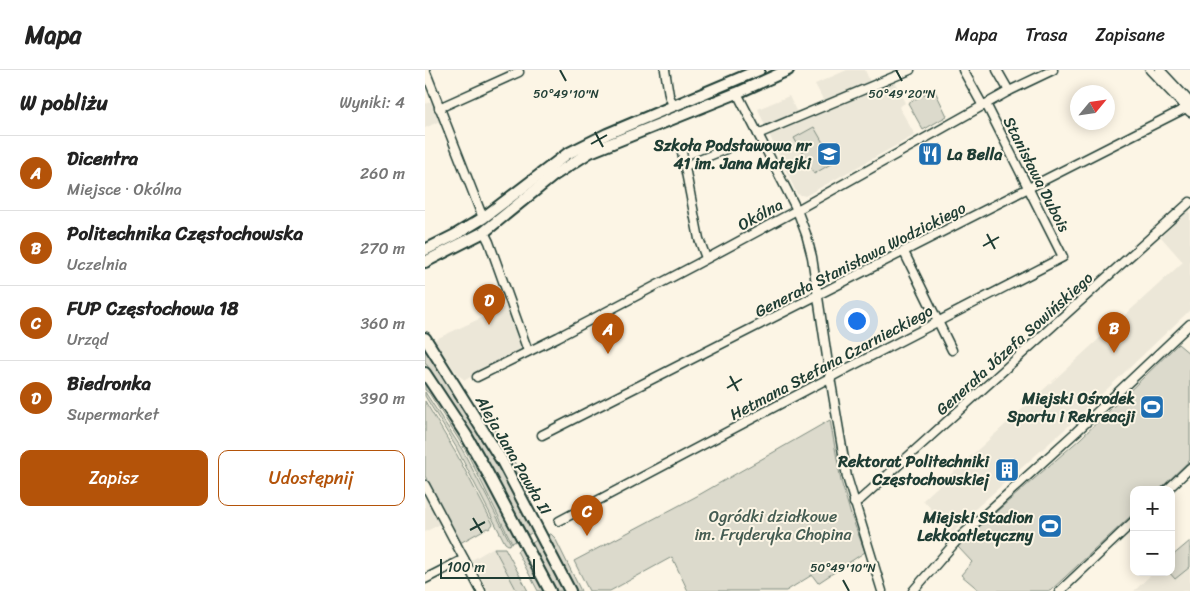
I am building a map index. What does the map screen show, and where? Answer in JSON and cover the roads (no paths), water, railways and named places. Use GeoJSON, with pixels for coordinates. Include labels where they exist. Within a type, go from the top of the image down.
{"type":"FeatureCollection","features":[{"type":"Feature","properties":{"kind":"main road"},"geometry":{"type":"LineString","coordinates":[[425,250],[483,218],[567,154],[607,134],[759,70]]}},
{"type":"Feature","properties":{"kind":"main road"},"geometry":{"type":"LineString","coordinates":[[425,262],[483,232],[553,176],[590,152],[737,93],[788,70]]}},
{"type":"Feature","properties":{"kind":"main road","name":"Aleja Jana Pawła II"},"geometry":{"type":"LineString","coordinates":[[425,338],[502,461],[570,591]]}},
{"type":"Feature","properties":{"kind":"main road","name":"Aleja Jana Pawła II"},"geometry":{"type":"LineString","coordinates":[[425,373],[487,472],[550,591]]}},
{"type":"Feature","properties":{"kind":"street"},"geometry":{"type":"LineString","coordinates":[[425,70],[483,218]]}},
{"type":"Feature","properties":{"kind":"street"},"geometry":{"type":"LineString","coordinates":[[665,70],[669,95],[673,106]]}},
{"type":"Feature","properties":{"kind":"street"},"geometry":{"type":"LineString","coordinates":[[758,134],[909,70]]}},
{"type":"Feature","properties":{"kind":"street","name":"Stanisława Dubois"},"geometry":{"type":"LineString","coordinates":[[963,70],[1029,188],[1063,257]]}},
{"type":"Feature","properties":{"kind":"street"},"geometry":{"type":"LineString","coordinates":[[997,70],[1009,91]]}},
{"type":"Feature","properties":{"kind":"street","name":"Okólna"},"geometry":{"type":"LineString","coordinates":[[477,377],[797,210],[1009,91],[1033,74],[1053,70]]}},
{"type":"Feature","properties":{"kind":"street"},"geometry":{"type":"LineString","coordinates":[[1150,70],[1189,107]]}},
{"type":"Feature","properties":{"kind":"street"},"geometry":{"type":"LineString","coordinates":[[1160,70],[1189,107]]}},
{"type":"Feature","properties":{"kind":"street"},"geometry":{"type":"LineString","coordinates":[[439,108],[519,72]]}},
{"type":"Feature","properties":{"kind":"street"},"geometry":{"type":"LineString","coordinates":[[737,93],[797,210],[813,257],[830,377],[847,477],[881,589]]}},
{"type":"Feature","properties":{"kind":"street","name":"Generała Stanisława Wodzickiego"},"geometry":{"type":"LineString","coordinates":[[542,435],[1189,107]]}},
{"type":"Feature","properties":{"kind":"street"},"geometry":{"type":"LineString","coordinates":[[685,166],[726,149]]}},
{"type":"Feature","properties":{"kind":"street"},"geometry":{"type":"LineString","coordinates":[[681,152],[699,239],[706,258]]}},
{"type":"Feature","properties":{"kind":"street","name":"Generała Józefa Sowińskiego"},"geometry":{"type":"LineString","coordinates":[[854,502],[861,499],[1190,202]]}},
{"type":"Feature","properties":{"kind":"street"},"geometry":{"type":"LineString","coordinates":[[483,232],[489,242],[528,351]]}},
{"type":"Feature","properties":{"kind":"street"},"geometry":{"type":"LineString","coordinates":[[904,252],[952,350]]}},
{"type":"Feature","properties":{"kind":"street","name":"Hetmana Stefana Czarnieckiego"},"geometry":{"type":"LineString","coordinates":[[559,521],[830,377],[1063,257]]}},
{"type":"Feature","properties":{"kind":"street"},"geometry":{"type":"LineString","coordinates":[[913,591],[960,537],[1076,432],[1190,324]]}},
{"type":"Feature","properties":{"kind":"street"},"geometry":{"type":"LineString","coordinates":[[1171,486],[1190,468]]}},
{"type":"Feature","properties":{"kind":"street"},"geometry":{"type":"LineString","coordinates":[[425,485],[481,591]]}},
{"type":"Feature","properties":{"kind":"street"},"geometry":{"type":"LineString","coordinates":[[1060,591],[1130,525]]}},
{"type":"Feature","properties":{"kind":"street"},"geometry":{"type":"LineString","coordinates":[[425,579],[464,559]]}},
{"type":"Feature","properties":{"kind":"place","name":"Szkoła Podstawowa nr 41 im. Jana Matejki"},"geometry":{"type":"Point","coordinates":[829,154]}},
{"type":"Feature","properties":{"kind":"place","name":"La Bella"},"geometry":{"type":"Point","coordinates":[930,154]}},
{"type":"Feature","properties":{"kind":"place","name":"Biedronka"},"geometry":{"type":"Point","coordinates":[489,325]}},
{"type":"Feature","properties":{"kind":"place","name":"Politechnika Częstochowska"},"geometry":{"type":"Point","coordinates":[1114,353]}},
{"type":"Feature","properties":{"kind":"place","name":"Dicentra"},"geometry":{"type":"Point","coordinates":[608,354]}},
{"type":"Feature","properties":{"kind":"place","name":"Miejski Ośrodek Sportu i Rekreacji"},"geometry":{"type":"Point","coordinates":[1152,407]}},
{"type":"Feature","properties":{"kind":"place","name":"Rektorat Politechniki Częstochowskiej"},"geometry":{"type":"Point","coordinates":[1007,470]}},
{"type":"Feature","properties":{"kind":"place","name":"Miejski Stadion Lekkoatletyczny"},"geometry":{"type":"Point","coordinates":[1050,526]}},
{"type":"Feature","properties":{"kind":"place","name":"FUP Częstochowa 18"},"geometry":{"type":"Point","coordinates":[587,536]}},
{"type":"Feature","properties":{"kind":"park label","name":"Ogródki działkowe im. Fryderyka Chopina"},"geometry":{"type":"Point","coordinates":[773,525]}}]}
